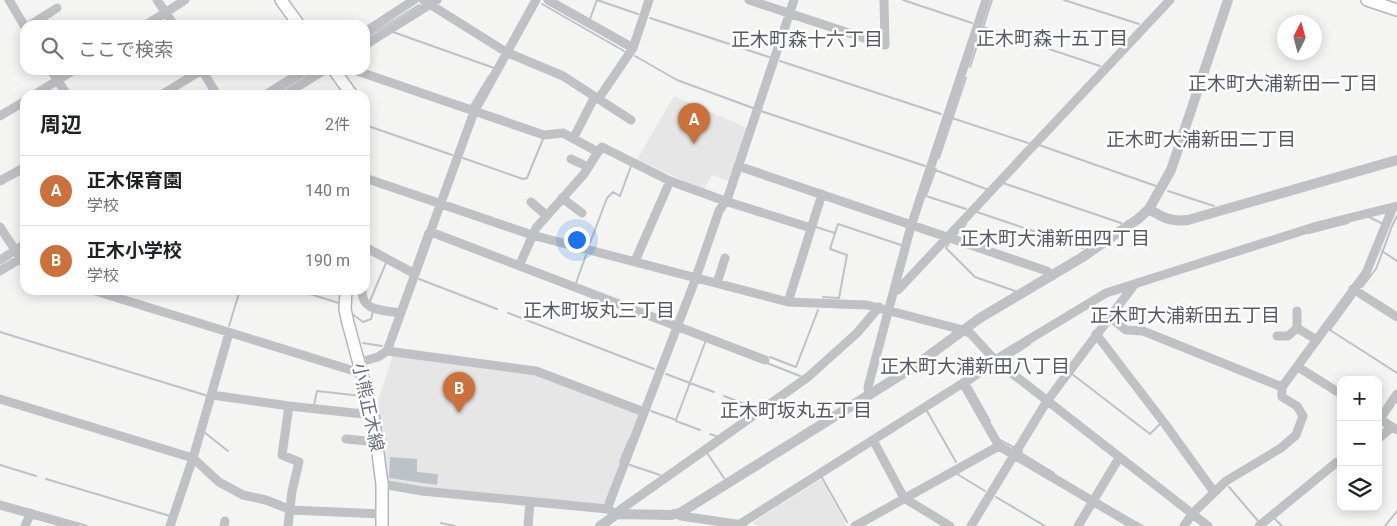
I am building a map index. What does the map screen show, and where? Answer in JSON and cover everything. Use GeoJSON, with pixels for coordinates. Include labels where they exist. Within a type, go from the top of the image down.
{"type":"FeatureCollection","features":[{"type":"Feature","properties":{"kind":"main road"},"geometry":{"type":"LineString","coordinates":[[281,0],[295,20]]}},
{"type":"Feature","properties":{"kind":"main road"},"geometry":{"type":"LineString","coordinates":[[1367,0],[1397,10]]}},
{"type":"Feature","properties":{"kind":"main road"},"geometry":{"type":"LineString","coordinates":[[338,75],[348,90]]}},
{"type":"Feature","properties":{"kind":"main road","name":"小熊正木線"},"geometry":{"type":"LineString","coordinates":[[346,295],[345,309],[364,374],[373,416],[382,484],[382,520]]}},
{"type":"Feature","properties":{"kind":"street"},"geometry":{"type":"LineString","coordinates":[[9,0],[21,20]]}},
{"type":"Feature","properties":{"kind":"street"},"geometry":{"type":"LineString","coordinates":[[157,0],[171,20]]}},
{"type":"Feature","properties":{"kind":"street"},"geometry":{"type":"LineString","coordinates":[[154,20],[185,0]]}},
{"type":"Feature","properties":{"kind":"street"},"geometry":{"type":"LineString","coordinates":[[370,29],[414,0]]}},
{"type":"Feature","properties":{"kind":"street"},"geometry":{"type":"LineString","coordinates":[[360,362],[378,357],[387,351],[474,112],[536,0]]}},
{"type":"Feature","properties":{"kind":"street"},"geometry":{"type":"LineString","coordinates":[[548,0],[632,48]]}},
{"type":"Feature","properties":{"kind":"street"},"geometry":{"type":"LineString","coordinates":[[574,137],[597,98],[632,48],[650,0]]}},
{"type":"Feature","properties":{"kind":"street"},"geometry":{"type":"LineString","coordinates":[[749,0],[885,45],[884,0]]}},
{"type":"Feature","properties":{"kind":"street"},"geometry":{"type":"LineString","coordinates":[[607,509],[696,277],[718,230],[725,201],[794,0]]}},
{"type":"Feature","properties":{"kind":"street"},"geometry":{"type":"LineString","coordinates":[[869,394],[868,387],[911,226],[986,0]]}},
{"type":"Feature","properties":{"kind":"street"},"geometry":{"type":"LineString","coordinates":[[894,291],[898,290],[1170,0]]}},
{"type":"Feature","properties":{"kind":"street"},"geometry":{"type":"LineString","coordinates":[[382,484],[422,491],[607,509],[617,514],[670,515],[680,513],[912,368],[963,330],[1127,229],[1149,209],[1171,170],[1228,0]]}},
{"type":"Feature","properties":{"kind":"street"},"geometry":{"type":"LineString","coordinates":[[370,42],[429,2],[506,52],[563,76],[631,120]]}},
{"type":"Feature","properties":{"kind":"street"},"geometry":{"type":"LineString","coordinates":[[38,20],[57,8]]}},
{"type":"Feature","properties":{"kind":"street"},"geometry":{"type":"LineString","coordinates":[[54,75],[64,90]]}},
{"type":"Feature","properties":{"kind":"street"},"geometry":{"type":"LineString","coordinates":[[42,90],[66,75]]}},
{"type":"Feature","properties":{"kind":"street"},"geometry":{"type":"LineString","coordinates":[[169,90],[194,75]]}},
{"type":"Feature","properties":{"kind":"street"},"geometry":{"type":"LineString","coordinates":[[205,75],[214,90]]}},
{"type":"Feature","properties":{"kind":"street"},"geometry":{"type":"LineString","coordinates":[[273,90],[297,75]]}},
{"type":"Feature","properties":{"kind":"street"},"geometry":{"type":"LineString","coordinates":[[292,90],[318,75]]}},
{"type":"Feature","properties":{"kind":"street"},"geometry":{"type":"LineString","coordinates":[[368,75],[544,135],[563,133],[574,137],[598,152]]}},
{"type":"Feature","properties":{"kind":"street"},"geometry":{"type":"LineString","coordinates":[[2,112],[20,103]]}},
{"type":"Feature","properties":{"kind":"street"},"geometry":{"type":"LineString","coordinates":[[519,266],[532,235],[602,148],[670,181],[725,201],[811,228]]}},
{"type":"Feature","properties":{"kind":"street"},"geometry":{"type":"LineString","coordinates":[[571,159],[588,166]]}},
{"type":"Feature","properties":{"kind":"street"},"geometry":{"type":"LineString","coordinates":[[1149,209],[1162,218],[1174,222],[1188,220],[1397,160]]}},
{"type":"Feature","properties":{"kind":"street"},"geometry":{"type":"LineString","coordinates":[[738,166],[1047,271],[1052,276]]}},
{"type":"Feature","properties":{"kind":"street"},"geometry":{"type":"LineString","coordinates":[[0,181],[20,170]]}},
{"type":"Feature","properties":{"kind":"street"},"geometry":{"type":"LineString","coordinates":[[370,180],[532,235],[788,302],[879,307],[963,330],[971,334],[995,360],[1208,526]]}},
{"type":"Feature","properties":{"kind":"street"},"geometry":{"type":"LineString","coordinates":[[635,262],[670,181]]}},
{"type":"Feature","properties":{"kind":"street"},"geometry":{"type":"LineString","coordinates":[[788,302],[822,194]]}},
{"type":"Feature","properties":{"kind":"street"},"geometry":{"type":"LineString","coordinates":[[562,198],[582,213]]}},
{"type":"Feature","properties":{"kind":"street"},"geometry":{"type":"LineString","coordinates":[[531,202],[547,216]]}},
{"type":"Feature","properties":{"kind":"street"},"geometry":{"type":"LineString","coordinates":[[680,513],[681,516],[741,525],[963,383],[995,360],[1106,293],[1308,229],[1395,207]]}},
{"type":"Feature","properties":{"kind":"street"},"geometry":{"type":"LineString","coordinates":[[1184,526],[1192,514],[1214,492],[1238,472],[1281,448],[1296,436],[1303,416],[1297,406],[1282,396],[1282,387],[1371,263],[1395,207]]}},
{"type":"Feature","properties":{"kind":"street"},"geometry":{"type":"LineString","coordinates":[[0,227],[20,256]]}},
{"type":"Feature","properties":{"kind":"street"},"geometry":{"type":"LineString","coordinates":[[431,232],[765,360]]}},
{"type":"Feature","properties":{"kind":"street"},"geometry":{"type":"LineString","coordinates":[[370,250],[415,274]]}},
{"type":"Feature","properties":{"kind":"street"},"geometry":{"type":"LineString","coordinates":[[0,260],[20,257]]}},
{"type":"Feature","properties":{"kind":"street"},"geometry":{"type":"LineString","coordinates":[[0,271],[20,258]]}},
{"type":"Feature","properties":{"kind":"street"},"geometry":{"type":"LineString","coordinates":[[717,283],[725,258]]}},
{"type":"Feature","properties":{"kind":"street"},"geometry":{"type":"LineString","coordinates":[[971,526],[1047,401],[1134,285]]}},
{"type":"Feature","properties":{"kind":"street"},"geometry":{"type":"LineString","coordinates":[[1353,289],[1397,317]]}},
{"type":"Feature","properties":{"kind":"street"},"geometry":{"type":"LineString","coordinates":[[108,295],[364,374]]}},
{"type":"Feature","properties":{"kind":"street"},"geometry":{"type":"LineString","coordinates":[[362,295],[362,301],[366,305],[376,309],[401,313]]}},
{"type":"Feature","properties":{"kind":"street"},"geometry":{"type":"LineString","coordinates":[[600,526],[808,378],[857,333],[879,307]]}},
{"type":"Feature","properties":{"kind":"street"},"geometry":{"type":"LineString","coordinates":[[1277,336],[1288,336],[1297,328],[1297,311]]}},
{"type":"Feature","properties":{"kind":"street"},"geometry":{"type":"LineString","coordinates":[[1109,317],[1126,330],[1143,331],[1282,387]]}},
{"type":"Feature","properties":{"kind":"street"},"geometry":{"type":"LineString","coordinates":[[1297,328],[1317,340]]}},
{"type":"Feature","properties":{"kind":"street"},"geometry":{"type":"LineString","coordinates":[[170,526],[193,458],[229,333]]}},
{"type":"Feature","properties":{"kind":"street"},"geometry":{"type":"LineString","coordinates":[[1096,334],[1214,492]]}},
{"type":"Feature","properties":{"kind":"street"},"geometry":{"type":"LineString","coordinates":[[387,351],[536,371],[644,412]]}},
{"type":"Feature","properties":{"kind":"street"},"geometry":{"type":"LineString","coordinates":[[1298,367],[1337,391]]}},
{"type":"Feature","properties":{"kind":"street"},"geometry":{"type":"LineString","coordinates":[[963,383],[999,446],[1135,526]]}},
{"type":"Feature","properties":{"kind":"street"},"geometry":{"type":"LineString","coordinates":[[1382,415],[1397,394]]}},
{"type":"Feature","properties":{"kind":"street"},"geometry":{"type":"LineString","coordinates":[[212,395],[373,416]]}},
{"type":"Feature","properties":{"kind":"street"},"geometry":{"type":"LineString","coordinates":[[0,399],[193,458],[219,482],[233,491],[266,500],[291,510],[382,520]]}},
{"type":"Feature","properties":{"kind":"street"},"geometry":{"type":"LineString","coordinates":[[288,526],[292,491],[299,462],[282,455],[289,406]]}},
{"type":"Feature","properties":{"kind":"street"},"geometry":{"type":"LineString","coordinates":[[1382,421],[1394,428],[1382,437]]}},
{"type":"Feature","properties":{"kind":"street"},"geometry":{"type":"LineString","coordinates":[[346,439],[377,442]]}},
{"type":"Feature","properties":{"kind":"street"},"geometry":{"type":"LineString","coordinates":[[873,440],[904,498],[950,526]]}},
{"type":"Feature","properties":{"kind":"street"},"geometry":{"type":"LineString","coordinates":[[855,526],[999,446]]}},
{"type":"Feature","properties":{"kind":"street"},"geometry":{"type":"LineString","coordinates":[[1078,526],[1119,458]]}},
{"type":"Feature","properties":{"kind":"street"},"geometry":{"type":"LineString","coordinates":[[1259,526],[1337,462]]}},
{"type":"Feature","properties":{"kind":"street"},"geometry":{"type":"LineString","coordinates":[[528,526],[530,502]]}},
{"type":"Feature","properties":{"kind":"street"},"geometry":{"type":"LineString","coordinates":[[0,505],[75,526]]}},
{"type":"Feature","properties":{"kind":"street"},"geometry":{"type":"LineString","coordinates":[[25,526],[31,513]]}},
{"type":"Feature","properties":{"kind":"shaded area"},"geometry":{"type":"Polygon","coordinates":[[[674,96],[749,129],[729,181],[712,175],[703,190],[637,159],[674,96]]]}},
{"type":"Feature","properties":{"kind":"shaded area"},"geometry":{"type":"Polygon","coordinates":[[[393,355],[539,375],[640,413],[604,506],[418,487],[387,480],[377,404],[393,355]]]}},
{"type":"Feature","properties":{"kind":"shaded area"},"geometry":{"type":"Polygon","coordinates":[[[390,457],[417,459],[417,472],[438,474],[437,485],[389,478],[390,457]]]}},
{"type":"Feature","properties":{"kind":"shaded area"},"geometry":{"type":"Polygon","coordinates":[[[821,479],[847,526],[759,526],[752,523],[821,479]]]}},
{"type":"Feature","properties":{"kind":"waterway"},"geometry":{"type":"LineString","coordinates":[[590,19],[597,0],[638,14]]}},
{"type":"Feature","properties":{"kind":"waterway"},"geometry":{"type":"LineString","coordinates":[[903,0],[972,23]]}},
{"type":"Feature","properties":{"kind":"waterway"},"geometry":{"type":"LineString","coordinates":[[970,67],[992,0]]}},
{"type":"Feature","properties":{"kind":"waterway"},"geometry":{"type":"LineString","coordinates":[[1064,0],[1139,24]]}},
{"type":"Feature","properties":{"kind":"waterway"},"geometry":{"type":"LineString","coordinates":[[542,4],[624,51]]}},
{"type":"Feature","properties":{"kind":"waterway"},"geometry":{"type":"LineString","coordinates":[[370,35],[419,5]]}},
{"type":"Feature","properties":{"kind":"waterway"},"geometry":{"type":"LineString","coordinates":[[650,18],[769,57]]}},
{"type":"Feature","properties":{"kind":"waterway"},"geometry":{"type":"LineString","coordinates":[[983,27],[1100,66]]}},
{"type":"Feature","properties":{"kind":"waterway"},"geometry":{"type":"LineString","coordinates":[[393,32],[494,68]]}},
{"type":"Feature","properties":{"kind":"waterway"},"geometry":{"type":"LineString","coordinates":[[635,56],[677,80],[753,108]]}},
{"type":"Feature","properties":{"kind":"waterway"},"geometry":{"type":"LineString","coordinates":[[780,61],[941,114]]}},
{"type":"Feature","properties":{"kind":"waterway"},"geometry":{"type":"LineString","coordinates":[[281,90],[306,75]]}},
{"type":"Feature","properties":{"kind":"waterway"},"geometry":{"type":"LineString","coordinates":[[471,106],[489,76]]}},
{"type":"Feature","properties":{"kind":"waterway"},"geometry":{"type":"LineString","coordinates":[[939,158],[966,78]]}},
{"type":"Feature","properties":{"kind":"waterway"},"geometry":{"type":"LineString","coordinates":[[761,111],[925,166]]}},
{"type":"Feature","properties":{"kind":"waterway"},"geometry":{"type":"LineString","coordinates":[[952,118],[1028,143]]}},
{"type":"Feature","properties":{"kind":"waterway"},"geometry":{"type":"LineString","coordinates":[[370,127],[452,155]]}},
{"type":"Feature","properties":{"kind":"waterway"},"geometry":{"type":"LineString","coordinates":[[463,158],[523,179],[527,178],[543,139]]}},
{"type":"Feature","properties":{"kind":"waterway"},"geometry":{"type":"LineString","coordinates":[[1039,145],[1156,186]]}},
{"type":"Feature","properties":{"kind":"waterway"},"geometry":{"type":"LineString","coordinates":[[590,243],[607,198],[613,192],[620,196],[631,166]]}},
{"type":"Feature","properties":{"kind":"waterway"},"geometry":{"type":"LineString","coordinates":[[936,169],[926,196],[966,209]]}},
{"type":"Feature","properties":{"kind":"waterway"},"geometry":{"type":"LineString","coordinates":[[935,170],[989,190]]}},
{"type":"Feature","properties":{"kind":"waterway"},"geometry":{"type":"LineString","coordinates":[[1003,183],[1121,223]]}},
{"type":"Feature","properties":{"kind":"waterway"},"geometry":{"type":"LineString","coordinates":[[1168,191],[1214,206]]}},
{"type":"Feature","properties":{"kind":"waterway"},"geometry":{"type":"LineString","coordinates":[[977,212],[1083,248]]}},
{"type":"Feature","properties":{"kind":"waterway"},"geometry":{"type":"LineString","coordinates":[[1391,228],[1397,216]]}},
{"type":"Feature","properties":{"kind":"waterway"},"geometry":{"type":"LineString","coordinates":[[1369,217],[1383,224]]}},
{"type":"Feature","properties":{"kind":"waterway"},"geometry":{"type":"LineString","coordinates":[[1309,233],[1348,223]]}},
{"type":"Feature","properties":{"kind":"waterway"},"geometry":{"type":"LineString","coordinates":[[823,297],[839,298],[847,255],[830,249],[838,224],[901,245]]}},
{"type":"Feature","properties":{"kind":"waterway"},"geometry":{"type":"LineString","coordinates":[[955,236],[966,224]]}},
{"type":"Feature","properties":{"kind":"waterway"},"geometry":{"type":"LineString","coordinates":[[816,227],[835,233]]}},
{"type":"Feature","properties":{"kind":"waterway"},"geometry":{"type":"LineString","coordinates":[[1362,287],[1376,269],[1391,229]]}},
{"type":"Feature","properties":{"kind":"waterway"},"geometry":{"type":"LineString","coordinates":[[413,267],[426,231]]}},
{"type":"Feature","properties":{"kind":"waterway"},"geometry":{"type":"LineString","coordinates":[[949,243],[946,248],[975,277],[1015,291]]}},
{"type":"Feature","properties":{"kind":"waterway"},"geometry":{"type":"LineString","coordinates":[[1382,251],[1397,261]]}},
{"type":"Feature","properties":{"kind":"waterway"},"geometry":{"type":"LineString","coordinates":[[576,283],[586,255]]}},
{"type":"Feature","properties":{"kind":"waterway"},"geometry":{"type":"LineString","coordinates":[[370,301],[386,263]]}},
{"type":"Feature","properties":{"kind":"waterway"},"geometry":{"type":"LineString","coordinates":[[419,279],[497,309]]}},
{"type":"Feature","properties":{"kind":"waterway"},"geometry":{"type":"LineString","coordinates":[[229,326],[238,295]]}},
{"type":"Feature","properties":{"kind":"waterway"},"geometry":{"type":"LineString","coordinates":[[313,295],[342,304]]}},
{"type":"Feature","properties":{"kind":"waterway"},"geometry":{"type":"LineString","coordinates":[[1354,297],[1330,330],[1397,373]]}},
{"type":"Feature","properties":{"kind":"waterway"},"geometry":{"type":"LineString","coordinates":[[1090,307],[1102,316]]}},
{"type":"Feature","properties":{"kind":"waterway"},"geometry":{"type":"LineString","coordinates":[[770,357],[796,367],[818,310]]}},
{"type":"Feature","properties":{"kind":"waterway"},"geometry":{"type":"LineString","coordinates":[[351,313],[363,322],[371,319],[373,311]]}},
{"type":"Feature","properties":{"kind":"waterway"},"geometry":{"type":"LineString","coordinates":[[508,313],[654,369]]}},
{"type":"Feature","properties":{"kind":"waterway"},"geometry":{"type":"LineString","coordinates":[[0,332],[208,396]]}},
{"type":"Feature","properties":{"kind":"waterway"},"geometry":{"type":"LineString","coordinates":[[651,411],[676,420],[706,340]]}},
{"type":"Feature","properties":{"kind":"waterway"},"geometry":{"type":"LineString","coordinates":[[363,343],[382,346]]}},
{"type":"Feature","properties":{"kind":"waterway"},"geometry":{"type":"LineString","coordinates":[[1005,360],[1030,344]]}},
{"type":"Feature","properties":{"kind":"waterway"},"geometry":{"type":"LineString","coordinates":[[767,363],[800,376]]}},
{"type":"Feature","properties":{"kind":"waterway"},"geometry":{"type":"LineString","coordinates":[[990,421],[969,384],[994,367]]}},
{"type":"Feature","properties":{"kind":"waterway"},"geometry":{"type":"LineString","coordinates":[[666,374],[714,392]]}},
{"type":"Feature","properties":{"kind":"waterway"},"geometry":{"type":"LineString","coordinates":[[1072,374],[1150,434],[1160,424]]}},
{"type":"Feature","properties":{"kind":"waterway"},"geometry":{"type":"LineString","coordinates":[[314,405],[317,391],[362,396]]}},
{"type":"Feature","properties":{"kind":"waterway"},"geometry":{"type":"LineString","coordinates":[[724,396],[755,408]]}},
{"type":"Feature","properties":{"kind":"waterway"},"geometry":{"type":"LineString","coordinates":[[927,411],[956,462]]}},
{"type":"Feature","properties":{"kind":"waterway"},"geometry":{"type":"LineString","coordinates":[[676,421],[700,430]]}},
{"type":"Feature","properties":{"kind":"waterway"},"geometry":{"type":"LineString","coordinates":[[204,432],[228,451]]}},
{"type":"Feature","properties":{"kind":"waterway"},"geometry":{"type":"LineString","coordinates":[[710,434],[716,436]]}},
{"type":"Feature","properties":{"kind":"waterway"},"geometry":{"type":"LineString","coordinates":[[620,462],[629,440]]}},
{"type":"Feature","properties":{"kind":"waterway"},"geometry":{"type":"LineString","coordinates":[[1000,440],[1013,447]]}},
{"type":"Feature","properties":{"kind":"waterway"},"geometry":{"type":"LineString","coordinates":[[1022,451],[1021,453],[1054,473]]}},
{"type":"Feature","properties":{"kind":"waterway"},"geometry":{"type":"LineString","coordinates":[[707,453],[724,478]]}},
{"type":"Feature","properties":{"kind":"waterway"},"geometry":{"type":"LineString","coordinates":[[0,465],[36,476]]}},
{"type":"Feature","properties":{"kind":"waterway"},"geometry":{"type":"LineString","coordinates":[[630,465],[660,475]]}},
{"type":"Feature","properties":{"kind":"waterway"},"geometry":{"type":"LineString","coordinates":[[957,474],[985,491]]}},
{"type":"Feature","properties":{"kind":"waterway"},"geometry":{"type":"LineString","coordinates":[[821,476],[847,522]]}},
{"type":"Feature","properties":{"kind":"waterway"},"geometry":{"type":"LineString","coordinates":[[46,479],[170,516]]}},
{"type":"Feature","properties":{"kind":"waterway"},"geometry":{"type":"LineString","coordinates":[[1229,487],[1259,522]]}},
{"type":"Feature","properties":{"kind":"waterway"},"geometry":{"type":"LineString","coordinates":[[996,497],[1045,526]]}},
{"type":"Feature","properties":{"kind":"waterway"},"geometry":{"type":"LineString","coordinates":[[1385,526],[1397,511]]}},
{"type":"Feature","properties":{"kind":"waterway"},"geometry":{"type":"LineString","coordinates":[[1274,518],[1282,526]]}},
{"type":"Feature","properties":{"kind":"waterway"},"geometry":{"type":"LineString","coordinates":[[1136,522],[1143,526]]}},
{"type":"Feature","properties":{"kind":"waterway"},"geometry":{"type":"LineString","coordinates":[[77,523],[87,526]]}},
{"type":"Feature","properties":{"kind":"waterway"},"geometry":{"type":"LineString","coordinates":[[441,523],[455,526]]}},
{"type":"Feature","properties":{"kind":"place","name":"正木保育園"},"geometry":{"type":"Point","coordinates":[694,144]}},
{"type":"Feature","properties":{"kind":"place","name":"正木小学校"},"geometry":{"type":"Point","coordinates":[459,413]}},
{"type":"Feature","properties":{"kind":"district","name":"正木町森十五丁目"},"geometry":{"type":"Point","coordinates":[1052,38]}},
{"type":"Feature","properties":{"kind":"district","name":"正木町森十六丁目"},"geometry":{"type":"Point","coordinates":[807,39]}},
{"type":"Feature","properties":{"kind":"district","name":"正木町大浦新田一丁目"},"geometry":{"type":"Point","coordinates":[1283,83]}},
{"type":"Feature","properties":{"kind":"district","name":"正木町大浦新田二丁目"},"geometry":{"type":"Point","coordinates":[1201,139]}},
{"type":"Feature","properties":{"kind":"district","name":"正木町大浦新田四丁目"},"geometry":{"type":"Point","coordinates":[1055,238]}},
{"type":"Feature","properties":{"kind":"district","name":"正木町坂丸三丁目"},"geometry":{"type":"Point","coordinates":[599,310]}},
{"type":"Feature","properties":{"kind":"district","name":"正木町大浦新田五丁目"},"geometry":{"type":"Point","coordinates":[1185,315]}},
{"type":"Feature","properties":{"kind":"district","name":"正木町大浦新田八丁目"},"geometry":{"type":"Point","coordinates":[975,366]}},
{"type":"Feature","properties":{"kind":"district","name":"正木町坂丸五丁目"},"geometry":{"type":"Point","coordinates":[796,410]}}]}
